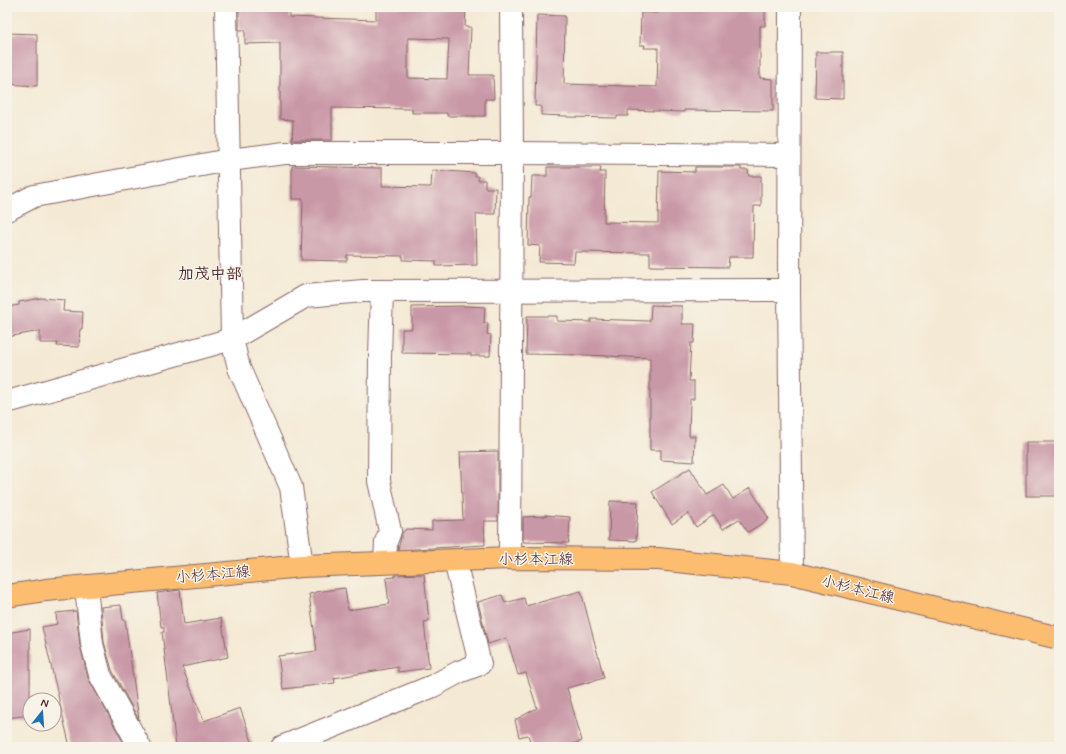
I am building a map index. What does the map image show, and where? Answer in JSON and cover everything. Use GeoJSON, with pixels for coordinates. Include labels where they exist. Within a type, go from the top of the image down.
{"type":"FeatureCollection","features":[{"type":"Feature","properties":{"kind":"main road","name":"小杉本江線"},"geometry":{"type":"LineString","coordinates":[[7,596],[46,590],[302,566],[510,558],[658,559],[792,573],[1059,638]]}},
{"type":"Feature","properties":{"kind":"street"},"geometry":{"type":"LineString","coordinates":[[226,7],[232,339],[240,368],[291,487],[302,566]]}},
{"type":"Feature","properties":{"kind":"street"},"geometry":{"type":"LineString","coordinates":[[510,558],[512,291],[511,7]]}},
{"type":"Feature","properties":{"kind":"street"},"geometry":{"type":"LineString","coordinates":[[790,7],[789,290],[792,573]]}},
{"type":"Feature","properties":{"kind":"street"},"geometry":{"type":"LineString","coordinates":[[7,210],[34,196],[229,160],[285,153],[512,152],[789,155]]}},
{"type":"Feature","properties":{"kind":"street"},"geometry":{"type":"LineString","coordinates":[[7,402],[232,339],[306,296],[363,291],[789,290]]}},
{"type":"Feature","properties":{"kind":"street"},"geometry":{"type":"LineString","coordinates":[[382,291],[379,481],[390,531],[386,542],[385,562]]}},
{"type":"Feature","properties":{"kind":"street"},"geometry":{"type":"LineString","coordinates":[[282,747],[433,686],[459,672],[480,664],[455,561]]}},
{"type":"Feature","properties":{"kind":"street"},"geometry":{"type":"LineString","coordinates":[[86,586],[92,644],[100,675],[140,747]]}},
{"type":"Feature","properties":{"kind":"street"},"geometry":{"type":"LineString","coordinates":[[324,747],[345,721]]}},
{"type":"Feature","properties":{"kind":"building"},"geometry":{"type":"Polygon","coordinates":[[[239,7],[289,7],[289,17],[376,20],[376,7],[466,7],[465,27],[471,27],[469,75],[493,75],[494,99],[485,99],[485,116],[447,116],[447,113],[412,113],[412,109],[332,108],[332,140],[292,140],[293,120],[280,119],[280,43],[245,44],[245,30],[239,30],[239,7]],[[408,38],[408,78],[447,79],[449,39],[408,38]]]}},
{"type":"Feature","properties":{"kind":"building"},"geometry":{"type":"Polygon","coordinates":[[[673,7],[765,7],[765,26],[760,26],[760,78],[773,79],[773,111],[684,110],[684,112],[628,110],[628,116],[617,116],[617,118],[541,115],[541,106],[535,106],[537,15],[565,16],[564,84],[657,87],[658,48],[644,48],[645,45],[640,45],[641,12],[658,13],[658,10],[673,10],[673,7]]]}},
{"type":"Feature","properties":{"kind":"building"},"geometry":{"type":"Polygon","coordinates":[[[7,33],[37,34],[37,86],[7,84],[7,33]]]}},
{"type":"Feature","properties":{"kind":"building"},"geometry":{"type":"Polygon","coordinates":[[[816,52],[843,52],[843,99],[815,98],[816,52]]]}},
{"type":"Feature","properties":{"kind":"building"},"geometry":{"type":"Polygon","coordinates":[[[292,166],[382,168],[382,186],[431,187],[432,170],[475,173],[475,176],[478,176],[478,180],[485,180],[485,188],[496,188],[495,214],[476,214],[477,265],[436,266],[436,261],[403,260],[403,256],[347,255],[347,261],[301,260],[303,199],[292,199],[292,166]]]}},
{"type":"Feature","properties":{"kind":"building"},"geometry":{"type":"Polygon","coordinates":[[[547,167],[601,167],[600,172],[605,172],[604,222],[658,223],[659,171],[695,172],[695,167],[741,167],[741,170],[748,170],[749,176],[761,176],[761,206],[754,206],[753,257],[729,257],[728,267],[650,266],[650,253],[575,252],[574,263],[539,262],[540,246],[528,245],[529,197],[531,197],[532,176],[547,176],[547,167]]]}},
{"type":"Feature","properties":{"kind":"building"},"geometry":{"type":"Polygon","coordinates":[[[41,298],[64,300],[63,311],[83,312],[79,347],[57,346],[58,343],[40,343],[40,331],[7,337],[7,307],[19,305],[19,302],[41,298]]]}},
{"type":"Feature","properties":{"kind":"building"},"geometry":{"type":"Polygon","coordinates":[[[651,305],[682,306],[682,324],[695,324],[694,343],[691,343],[689,381],[694,381],[694,399],[690,399],[689,436],[695,436],[694,462],[661,460],[661,450],[650,450],[650,358],[526,354],[527,316],[557,316],[557,321],[591,322],[591,319],[650,321],[651,305]]]}},
{"type":"Feature","properties":{"kind":"building"},"geometry":{"type":"Polygon","coordinates":[[[412,307],[485,307],[484,323],[488,323],[487,334],[491,335],[490,356],[471,356],[471,354],[402,353],[402,329],[412,329],[412,307]]]}},
{"type":"Feature","properties":{"kind":"building"},"geometry":{"type":"Polygon","coordinates":[[[1026,442],[1059,442],[1059,496],[1026,496],[1026,442]]]}},
{"type":"Feature","properties":{"kind":"building"},"geometry":{"type":"Polygon","coordinates":[[[498,451],[498,521],[484,521],[485,545],[398,550],[402,533],[406,529],[432,530],[432,521],[463,520],[460,452],[498,451]]]}},
{"type":"Feature","properties":{"kind":"building"},"geometry":{"type":"Polygon","coordinates":[[[690,468],[707,495],[724,485],[733,499],[750,488],[769,519],[748,532],[739,519],[723,529],[714,515],[696,527],[688,513],[672,524],[652,492],[690,468]]]}},
{"type":"Feature","properties":{"kind":"building"},"geometry":{"type":"Polygon","coordinates":[[[610,501],[638,502],[636,541],[609,540],[610,501]]]}},
{"type":"Feature","properties":{"kind":"building"},"geometry":{"type":"Polygon","coordinates":[[[545,515],[570,517],[569,543],[523,542],[523,517],[545,515]]]}},
{"type":"Feature","properties":{"kind":"building"},"geometry":{"type":"Polygon","coordinates":[[[424,574],[429,621],[424,622],[429,668],[398,672],[398,667],[334,678],[335,683],[283,689],[278,656],[317,651],[309,594],[345,588],[348,610],[389,604],[386,578],[395,577],[395,575],[424,574]]]}},
{"type":"Feature","properties":{"kind":"building"},"geometry":{"type":"Polygon","coordinates":[[[180,590],[184,624],[221,618],[228,657],[182,667],[204,721],[240,708],[254,747],[176,747],[162,632],[164,632],[164,627],[161,627],[157,593],[180,590]]]}},
{"type":"Feature","properties":{"kind":"building"},"geometry":{"type":"Polygon","coordinates":[[[581,591],[604,678],[567,688],[582,741],[563,747],[532,747],[528,735],[519,737],[515,720],[537,708],[526,673],[518,675],[507,638],[488,644],[478,602],[502,595],[505,603],[524,598],[526,606],[581,591]]]}},
{"type":"Feature","properties":{"kind":"building"},"geometry":{"type":"Polygon","coordinates":[[[121,605],[123,620],[125,620],[139,720],[112,670],[104,642],[101,607],[121,605]]]}},
{"type":"Feature","properties":{"kind":"building"},"geometry":{"type":"Polygon","coordinates":[[[76,611],[80,645],[88,678],[126,747],[70,747],[62,713],[62,692],[57,692],[42,627],[57,624],[56,613],[76,611]]]}},
{"type":"Feature","properties":{"kind":"building"},"geometry":{"type":"Polygon","coordinates":[[[30,629],[30,692],[22,692],[22,716],[7,718],[7,633],[30,629]]]}},
{"type":"Feature","properties":{"kind":"district","name":"加茂中部"},"geometry":{"type":"Point","coordinates":[210,273]}}]}
